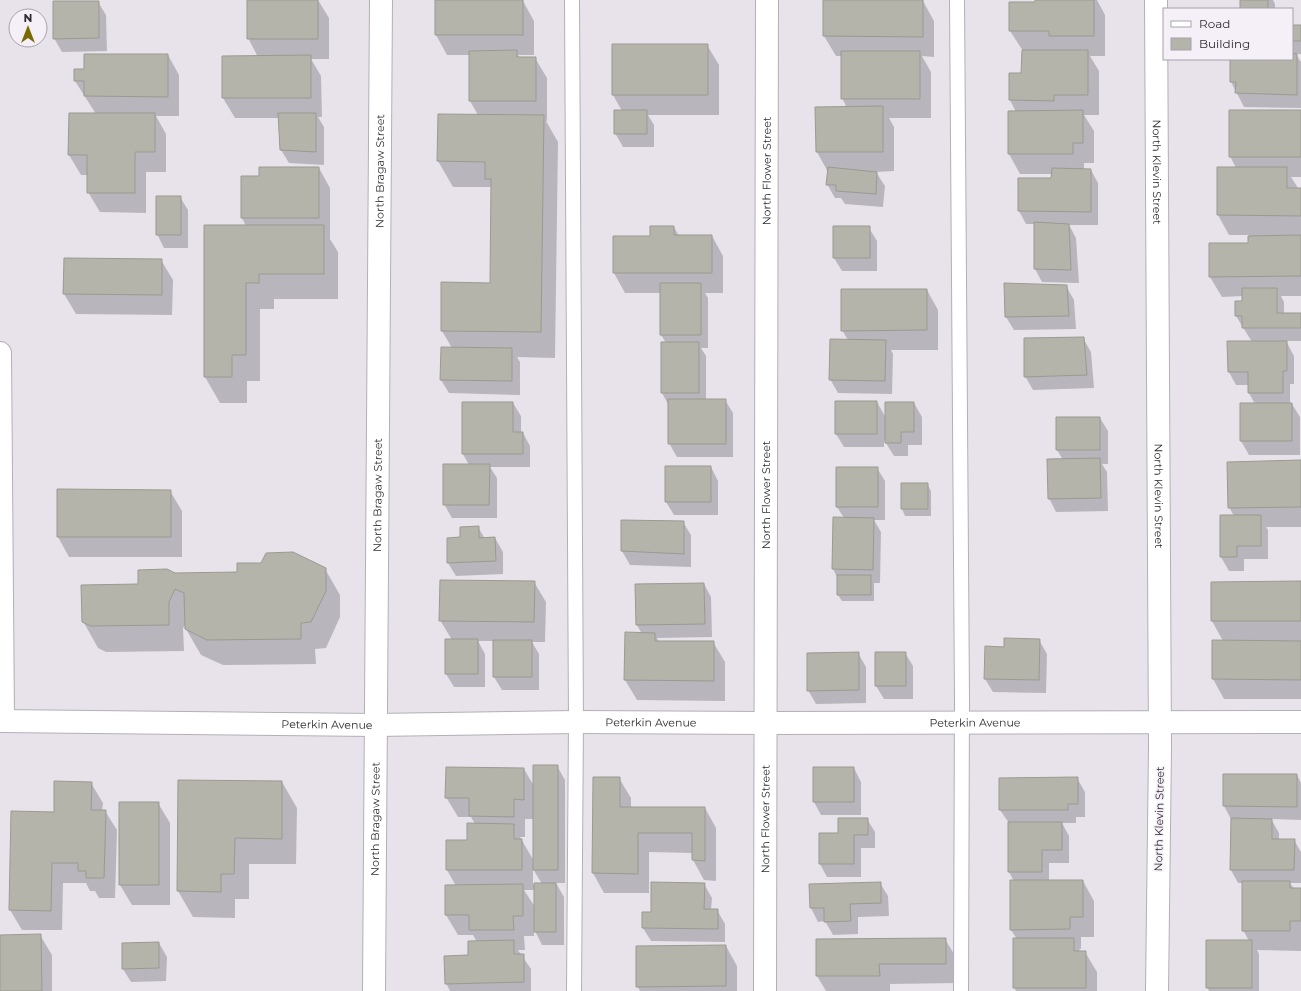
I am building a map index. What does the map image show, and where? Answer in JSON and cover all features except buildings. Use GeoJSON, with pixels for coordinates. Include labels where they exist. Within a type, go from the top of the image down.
{"type":"FeatureCollection","features":[{"type":"Feature","properties":{"kind":"street","name":"North Bragaw Street"},"geometry":{"type":"LineString","coordinates":[[374,991],[381,0]]}},
{"type":"Feature","properties":{"kind":"street","name":"North Flower Street"},"geometry":{"type":"LineString","coordinates":[[765,991],[767,0]]}},
{"type":"Feature","properties":{"kind":"street","name":"North Klevin Street"},"geometry":{"type":"LineString","coordinates":[[1156,0],[1160,722],[1157,991]]}},
{"type":"Feature","properties":{"kind":"street"},"geometry":{"type":"LineString","coordinates":[[0,353],[2,721]]}},
{"type":"Feature","properties":{"kind":"street","name":"Peterkin Avenue"},"geometry":{"type":"LineString","coordinates":[[2,721],[375,725],[576,722],[1301,722]]}},
{"type":"Feature","properties":{"kind":"lane"},"geometry":{"type":"LineString","coordinates":[[572,0],[576,722],[574,991]]}},
{"type":"Feature","properties":{"kind":"lane"},"geometry":{"type":"LineString","coordinates":[[957,0],[962,722],[961,991]]}}]}
